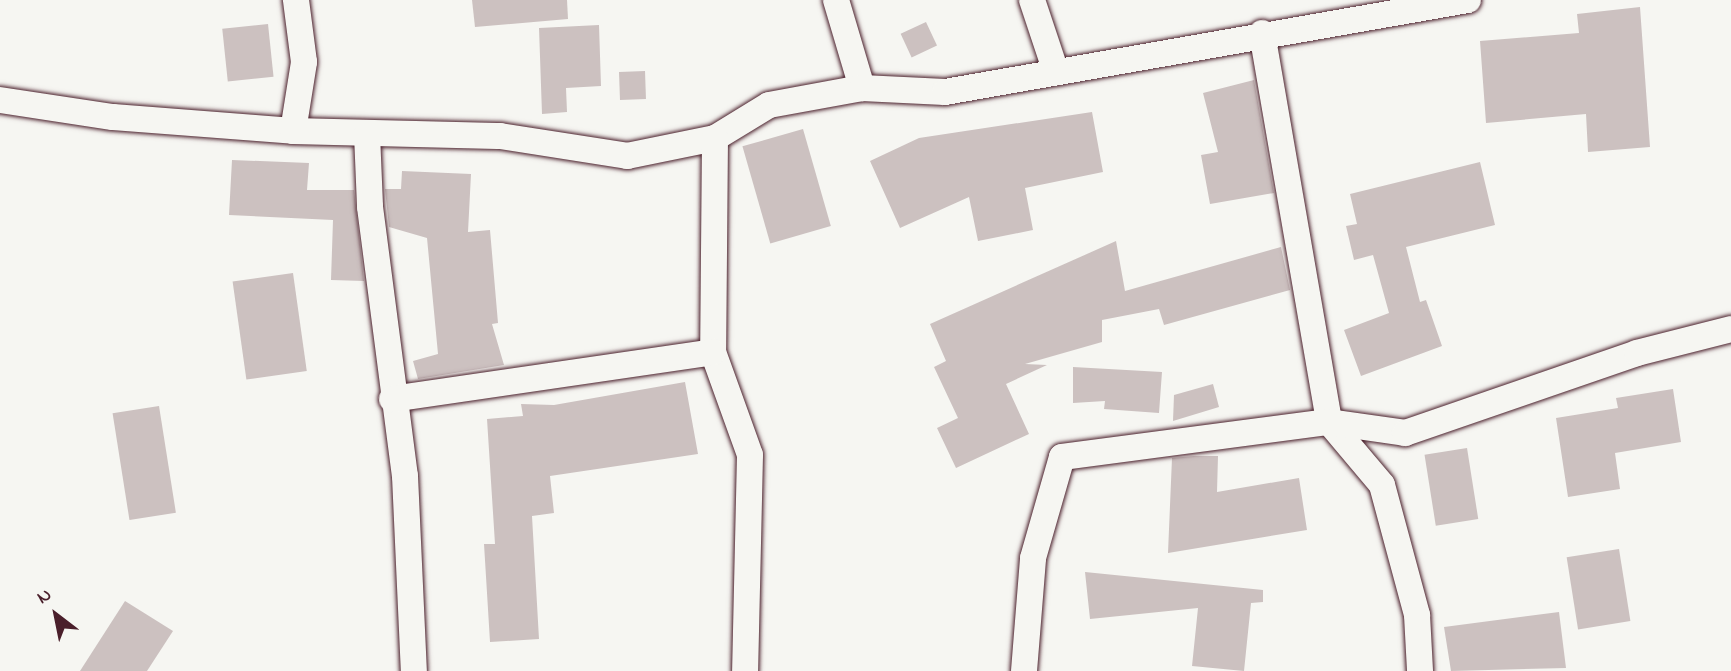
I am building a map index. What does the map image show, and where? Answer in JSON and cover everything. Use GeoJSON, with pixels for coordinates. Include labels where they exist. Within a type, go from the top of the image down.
{"type":"FeatureCollection","features":[{"type":"Feature","properties":{"kind":"street"},"geometry":{"type":"LineString","coordinates":[[293,131],[304,62],[296,0]]}},
{"type":"Feature","properties":{"kind":"street"},"geometry":{"type":"LineString","coordinates":[[836,0],[862,88]]}},
{"type":"Feature","properties":{"kind":"street"},"geometry":{"type":"LineString","coordinates":[[1032,0],[1056,72]]}},
{"type":"Feature","properties":{"kind":"street"},"geometry":{"type":"LineString","coordinates":[[0,100],[113,117],[293,131],[500,136],[627,156],[715,138],[769,105],[862,88],[945,92],[1056,72],[1174,56],[1262,33],[1468,0]]}},
{"type":"Feature","properties":{"kind":"street"},"geometry":{"type":"LineString","coordinates":[[1262,33],[1328,422],[1382,485],[1417,615],[1420,671]]}},
{"type":"Feature","properties":{"kind":"street"},"geometry":{"type":"LineString","coordinates":[[367,134],[392,399],[405,477],[414,671]]}},
{"type":"Feature","properties":{"kind":"street"},"geometry":{"type":"LineString","coordinates":[[715,138],[713,352],[750,455],[745,671]]}},
{"type":"Feature","properties":{"kind":"street"},"geometry":{"type":"LineString","coordinates":[[1024,671],[1033,558],[1062,457],[1328,422],[1405,433],[1637,353],[1731,329]]}},
{"type":"Feature","properties":{"kind":"street"},"geometry":{"type":"LineString","coordinates":[[392,399],[713,352]]}},
{"type":"Feature","properties":{"kind":"building"},"geometry":{"type":"Polygon","coordinates":[[[472,0],[567,0],[568,19],[475,27],[472,0]]]}},
{"type":"Feature","properties":{"kind":"building"},"geometry":{"type":"Polygon","coordinates":[[[1640,7],[1650,147],[1588,152],[1586,114],[1486,123],[1480,41],[1579,33],[1577,14],[1640,7]]]}},
{"type":"Feature","properties":{"kind":"building"},"geometry":{"type":"Polygon","coordinates":[[[926,22],[937,46],[912,57],[901,34],[926,22]]]}},
{"type":"Feature","properties":{"kind":"building"},"geometry":{"type":"Polygon","coordinates":[[[268,24],[274,77],[228,82],[222,29],[268,24]]]}},
{"type":"Feature","properties":{"kind":"building"},"geometry":{"type":"Polygon","coordinates":[[[599,25],[601,86],[566,88],[567,112],[542,114],[539,28],[599,25]]]}},
{"type":"Feature","properties":{"kind":"building"},"geometry":{"type":"Polygon","coordinates":[[[645,71],[646,99],[620,100],[619,72],[645,71]]]}},
{"type":"Feature","properties":{"kind":"building"},"geometry":{"type":"Polygon","coordinates":[[[1254,80],[1274,193],[1210,204],[1201,155],[1218,152],[1203,93],[1254,80]]]}},
{"type":"Feature","properties":{"kind":"building"},"geometry":{"type":"Polygon","coordinates":[[[1092,112],[1103,172],[1025,188],[1033,230],[978,241],[969,197],[900,228],[870,161],[919,138],[1092,112]]]}},
{"type":"Feature","properties":{"kind":"building"},"geometry":{"type":"Polygon","coordinates":[[[803,129],[831,226],[770,243],[742,146],[803,129]]]}},
{"type":"Feature","properties":{"kind":"building"},"geometry":{"type":"Polygon","coordinates":[[[232,160],[309,163],[307,190],[354,190],[364,281],[331,280],[333,220],[229,215],[232,160]]]}},
{"type":"Feature","properties":{"kind":"building"},"geometry":{"type":"Polygon","coordinates":[[[1480,162],[1495,225],[1406,247],[1420,302],[1426,300],[1442,346],[1361,376],[1344,330],[1389,313],[1373,255],[1354,260],[1346,226],[1357,224],[1350,194],[1480,162]]]}},
{"type":"Feature","properties":{"kind":"building"},"geometry":{"type":"Polygon","coordinates":[[[402,171],[471,174],[468,232],[490,230],[498,323],[492,324],[504,365],[418,379],[413,361],[438,354],[427,238],[389,227],[385,189],[401,189],[402,171]]]}},
{"type":"Feature","properties":{"kind":"building"},"geometry":{"type":"Polygon","coordinates":[[[1116,241],[1125,291],[1281,247],[1290,290],[1164,325],[1159,309],[1102,320],[1102,342],[1025,364],[1047,365],[1006,384],[1029,434],[956,468],[937,428],[958,418],[934,367],[946,361],[930,324],[1116,241]]]}},
{"type":"Feature","properties":{"kind":"building"},"geometry":{"type":"Polygon","coordinates":[[[293,273],[307,371],[246,380],[233,281],[293,273]]]}},
{"type":"Feature","properties":{"kind":"building"},"geometry":{"type":"Polygon","coordinates":[[[1073,367],[1162,372],[1159,413],[1104,409],[1105,401],[1073,403],[1073,367]]]}},
{"type":"Feature","properties":{"kind":"building"},"geometry":{"type":"Polygon","coordinates":[[[685,382],[698,454],[550,476],[554,513],[532,516],[539,639],[490,642],[484,544],[495,544],[487,419],[523,416],[521,404],[554,405],[685,382]]]}},
{"type":"Feature","properties":{"kind":"building"},"geometry":{"type":"Polygon","coordinates":[[[1213,384],[1219,407],[1173,421],[1174,395],[1213,384]]]}},
{"type":"Feature","properties":{"kind":"building"},"geometry":{"type":"Polygon","coordinates":[[[1673,389],[1681,442],[1615,453],[1620,489],[1568,497],[1556,418],[1618,408],[1616,398],[1673,389]]]}},
{"type":"Feature","properties":{"kind":"building"},"geometry":{"type":"Polygon","coordinates":[[[159,406],[176,513],[129,520],[113,413],[159,406]]]}},
{"type":"Feature","properties":{"kind":"building"},"geometry":{"type":"Polygon","coordinates":[[[1467,448],[1478,519],[1436,526],[1425,455],[1467,448]]]}},
{"type":"Feature","properties":{"kind":"building"},"geometry":{"type":"Polygon","coordinates":[[[1218,456],[1217,492],[1299,478],[1307,530],[1168,553],[1172,458],[1218,456]]]}},
{"type":"Feature","properties":{"kind":"building"},"geometry":{"type":"Polygon","coordinates":[[[1619,549],[1630,621],[1578,629],[1567,557],[1619,549]]]}},
{"type":"Feature","properties":{"kind":"building"},"geometry":{"type":"Polygon","coordinates":[[[1085,572],[1263,590],[1263,602],[1251,603],[1244,671],[1192,666],[1198,608],[1090,619],[1085,572]]]}},
{"type":"Feature","properties":{"kind":"building"},"geometry":{"type":"Polygon","coordinates":[[[125,601],[173,631],[147,671],[80,671],[125,601]]]}},
{"type":"Feature","properties":{"kind":"building"},"geometry":{"type":"Polygon","coordinates":[[[1559,612],[1566,668],[1451,671],[1444,627],[1559,612]]]}}]}
